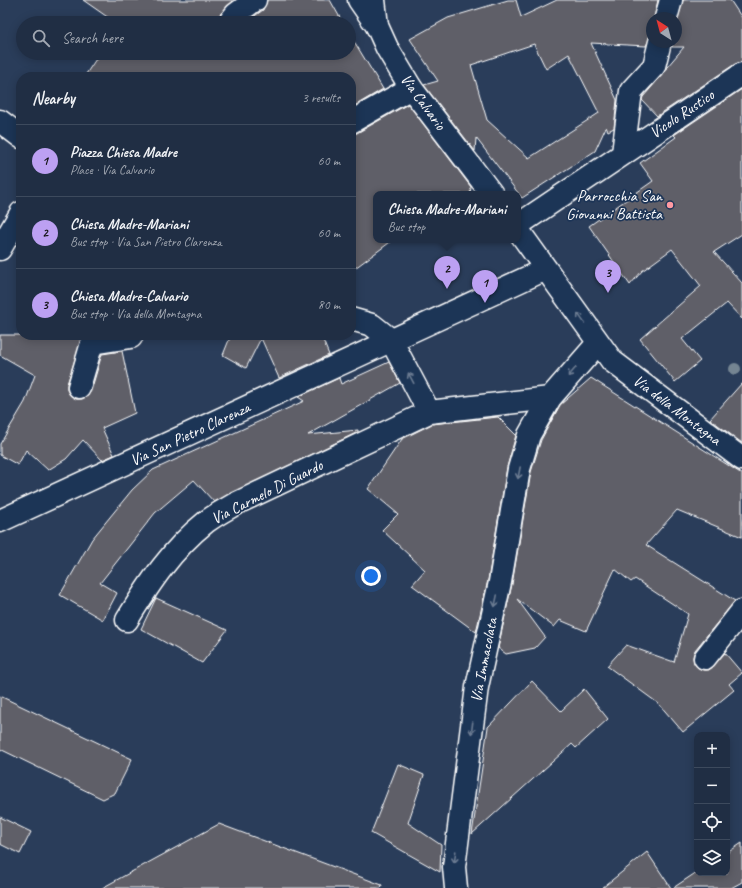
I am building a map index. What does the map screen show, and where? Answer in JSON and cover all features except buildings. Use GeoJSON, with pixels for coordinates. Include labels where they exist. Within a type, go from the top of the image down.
{"type":"FeatureCollection","features":[{"type":"Feature","properties":{"kind":"street"},"geometry":{"type":"LineString","coordinates":[[234,16],[255,0]]}},
{"type":"Feature","properties":{"kind":"street"},"geometry":{"type":"LineString","coordinates":[[359,0],[377,26]]}},
{"type":"Feature","properties":{"kind":"street","name":"Via Calvario"},"geometry":{"type":"LineString","coordinates":[[374,0],[377,26],[387,48],[411,88],[490,191]]}},
{"type":"Feature","properties":{"kind":"street"},"geometry":{"type":"LineString","coordinates":[[668,12],[671,0]]}},
{"type":"Feature","properties":{"kind":"street"},"geometry":{"type":"LineString","coordinates":[[623,153],[631,91],[654,66],[658,48]]}},
{"type":"Feature","properties":{"kind":"street","name":"Vicolo Rustico"},"geometry":{"type":"LineString","coordinates":[[521,223],[742,74]]}},
{"type":"Feature","properties":{"kind":"street"},"geometry":{"type":"LineString","coordinates":[[356,119],[411,88]]}},
{"type":"Feature","properties":{"kind":"street"},"geometry":{"type":"LineString","coordinates":[[0,121],[16,133]]}},
{"type":"Feature","properties":{"kind":"street"},"geometry":{"type":"LineString","coordinates":[[0,249],[16,222]]}},
{"type":"Feature","properties":{"kind":"street","name":"Via della Montagna"},"geometry":{"type":"LineString","coordinates":[[521,234],[612,361],[742,459]]}},
{"type":"Feature","properties":{"kind":"street","name":"Via San Pietro Clarenza"},"geometry":{"type":"LineString","coordinates":[[0,521],[546,269]]}},
{"type":"Feature","properties":{"kind":"street"},"geometry":{"type":"LineString","coordinates":[[356,320],[372,325],[385,342],[425,414]]}},
{"type":"Feature","properties":{"kind":"street"},"geometry":{"type":"LineString","coordinates":[[78,387],[92,343],[112,340]]}},
{"type":"Feature","properties":{"kind":"street","name":"Via Immacolata"},"geometry":{"type":"LineString","coordinates":[[456,888],[454,867],[477,687],[500,582],[519,469],[529,435],[550,398],[598,343]]}},
{"type":"Feature","properties":{"kind":"street","name":"Via Carmelo Di Guardo"},"geometry":{"type":"LineString","coordinates":[[126,620],[169,559],[207,522],[235,504],[425,414],[550,398]]}},
{"type":"Feature","properties":{"kind":"street"},"geometry":{"type":"LineString","coordinates":[[704,658],[742,610]]}},
{"type":"Feature","properties":{"kind":"place","name":"Parrocchia San Giovanni Battista"},"geometry":{"type":"Point","coordinates":[670,205]}},
{"type":"Feature","properties":{"kind":"place","name":"Chiesa Madre-Mariani"},"geometry":{"type":"Point","coordinates":[447,289]}},
{"type":"Feature","properties":{"kind":"place","name":"Chiesa Madre-Calvario"},"geometry":{"type":"Point","coordinates":[608,293]}},
{"type":"Feature","properties":{"kind":"place","name":"Piazza Chiesa Madre"},"geometry":{"type":"Point","coordinates":[485,303]}}]}
